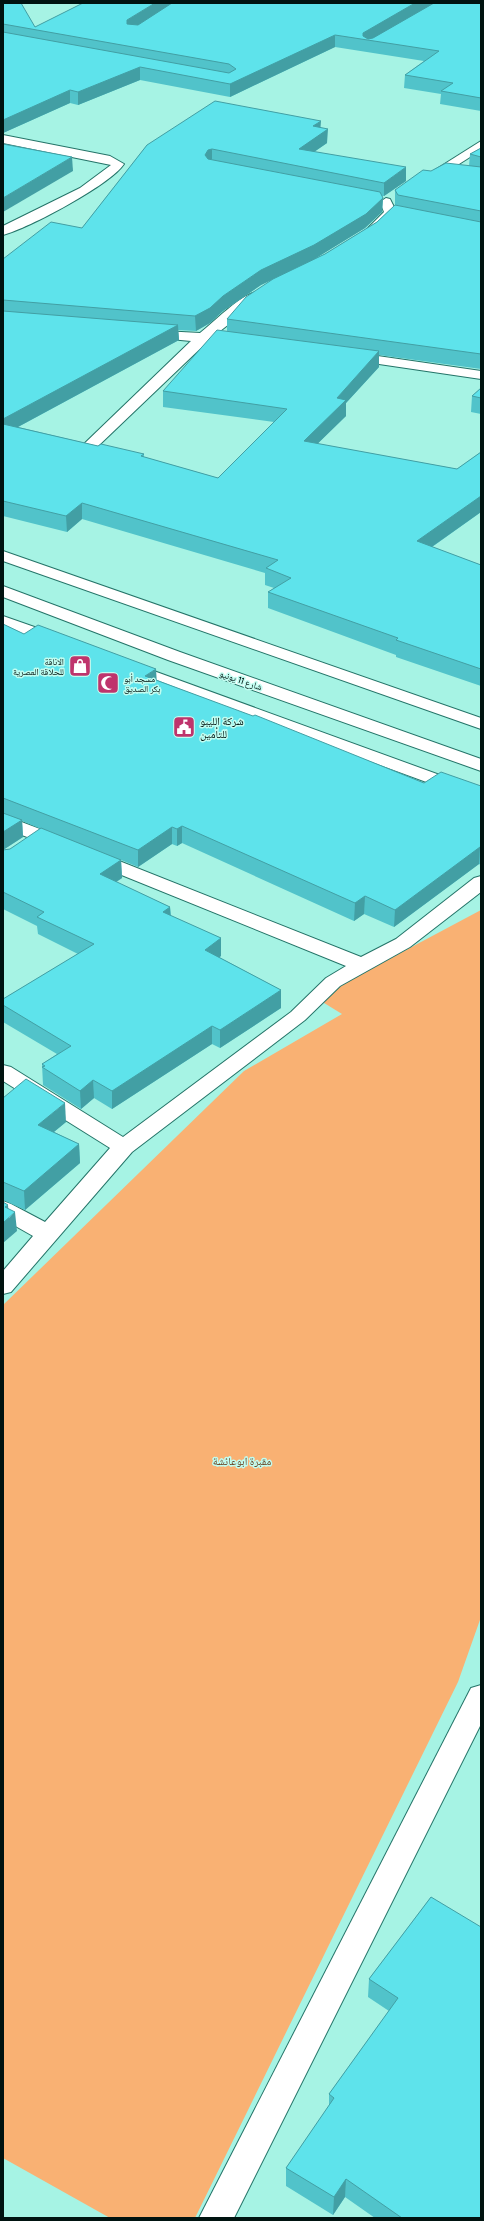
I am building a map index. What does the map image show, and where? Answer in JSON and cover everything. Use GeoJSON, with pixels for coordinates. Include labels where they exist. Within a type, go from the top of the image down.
{"type":"FeatureCollection","features":[{"type":"Feature","properties":{"kind":"main road"},"geometry":{"type":"LineString","coordinates":[[3,139],[110,160],[118,164],[116,168],[98,182],[3,231]]}},
{"type":"Feature","properties":{"kind":"main road"},"geometry":{"type":"LineString","coordinates":[[428,176],[441,170],[481,145]]}},
{"type":"Feature","properties":{"kind":"main road"},"geometry":{"type":"LineString","coordinates":[[441,170],[460,172]]}},
{"type":"Feature","properties":{"kind":"main road"},"geometry":{"type":"LineString","coordinates":[[360,239],[371,232],[398,194]]}},
{"type":"Feature","properties":{"kind":"main road"},"geometry":{"type":"LineString","coordinates":[[371,199],[406,216]]}},
{"type":"Feature","properties":{"kind":"main road"},"geometry":{"type":"LineString","coordinates":[[90,446],[203,338],[229,316],[267,289]]}},
{"type":"Feature","properties":{"kind":"main road"},"geometry":{"type":"LineString","coordinates":[[134,331],[257,343]]}},
{"type":"Feature","properties":{"kind":"main road"},"geometry":{"type":"LineString","coordinates":[[334,354],[481,375]]}},
{"type":"Feature","properties":{"kind":"main road"},"geometry":{"type":"LineString","coordinates":[[3,556],[481,724]]}},
{"type":"Feature","properties":{"kind":"main road","name":"شارع 11 يونيو"},"geometry":{"type":"LineString","coordinates":[[3,592],[174,656],[481,765]]}},
{"type":"Feature","properties":{"kind":"main road"},"geometry":{"type":"LineString","coordinates":[[3,621],[76,648]]}},
{"type":"Feature","properties":{"kind":"main road"},"geometry":{"type":"LineString","coordinates":[[112,661],[481,796]]}},
{"type":"Feature","properties":{"kind":"main road"},"geometry":{"type":"LineString","coordinates":[[3,821],[362,965]]}},
{"type":"Feature","properties":{"kind":"main road"},"geometry":{"type":"LineString","coordinates":[[22,848],[41,836]]}},
{"type":"Feature","properties":{"kind":"main road"},"geometry":{"type":"LineString","coordinates":[[3,1286],[124,1147],[298,1016],[333,982],[404,943],[481,882]]}},
{"type":"Feature","properties":{"kind":"main road"},"geometry":{"type":"LineString","coordinates":[[3,1072],[124,1147]]}},
{"type":"Feature","properties":{"kind":"main road"},"geometry":{"type":"LineString","coordinates":[[3,1209],[48,1234]]}},
{"type":"Feature","properties":{"kind":"main road"},"geometry":{"type":"LineString","coordinates":[[216,2218],[481,1696]]}},
{"type":"Feature","properties":{"kind":"green space","name":"مقبرة ابوعائشة"},"geometry":{"type":"Polygon","coordinates":[[[481,910],[481,1617],[458,1682],[195,2218],[110,2218],[3,2158],[3,1305],[244,1071],[342,1014],[316,998],[481,910]]]}},
{"type":"Feature","properties":{"kind":"building"},"geometry":{"type":"Polygon","coordinates":[[[3,3],[21,3],[35,27],[83,3],[155,3],[127,20],[127,24],[138,25],[172,3],[415,3],[363,33],[363,36],[368,39],[373,38],[434,3],[481,3],[481,98],[441,91],[453,83],[405,75],[439,51],[335,35],[230,84],[140,67],[78,92],[70,90],[3,120],[3,32],[229,73],[236,69],[229,64],[3,24],[3,3]]]}},
{"type":"Feature","properties":{"kind":"building"},"geometry":{"type":"Polygon","coordinates":[[[215,101],[321,121],[313,126],[328,129],[299,149],[406,167],[384,183],[212,149],[208,150],[205,155],[208,159],[380,192],[383,198],[366,214],[314,245],[261,270],[223,296],[210,308],[195,316],[3,300],[3,259],[51,222],[82,228],[147,145],[215,101]]]}},
{"type":"Feature","properties":{"kind":"building"},"geometry":{"type":"Polygon","coordinates":[[[3,144],[72,157],[3,198],[3,144]]]}},
{"type":"Feature","properties":{"kind":"building"},"geometry":{"type":"Polygon","coordinates":[[[481,148],[481,157],[470,154],[481,148]]]}},
{"type":"Feature","properties":{"kind":"building"},"geometry":{"type":"Polygon","coordinates":[[[446,163],[481,167],[481,211],[398,195],[395,190],[423,170],[431,171],[446,163]]]}},
{"type":"Feature","properties":{"kind":"building"},"geometry":{"type":"Polygon","coordinates":[[[395,205],[481,222],[481,354],[227,319],[246,297],[273,279],[325,254],[377,222],[395,205]]]}},
{"type":"Feature","properties":{"kind":"building"},"geometry":{"type":"Polygon","coordinates":[[[3,311],[178,325],[3,419],[3,311]]]}},
{"type":"Feature","properties":{"kind":"building"},"geometry":{"type":"Polygon","coordinates":[[[217,330],[379,351],[337,398],[346,400],[304,441],[457,469],[481,452],[481,496],[417,541],[481,565],[481,669],[396,640],[398,638],[268,592],[291,578],[266,568],[278,560],[82,503],[66,516],[3,501],[3,424],[98,446],[101,444],[144,454],[141,456],[218,478],[287,409],[163,391],[217,330]]]}},
{"type":"Feature","properties":{"kind":"building"},"geometry":{"type":"Polygon","coordinates":[[[481,388],[481,398],[472,396],[481,388]]]}},
{"type":"Feature","properties":{"kind":"building"},"geometry":{"type":"Polygon","coordinates":[[[3,624],[24,634],[38,625],[156,669],[145,676],[253,716],[255,715],[424,783],[441,772],[481,786],[481,847],[395,910],[365,896],[355,903],[182,826],[177,829],[172,827],[138,850],[3,798],[3,624]]]}},
{"type":"Feature","properties":{"kind":"building"},"geometry":{"type":"Polygon","coordinates":[[[3,813],[22,820],[3,832],[3,813]]]}},
{"type":"Feature","properties":{"kind":"building"},"geometry":{"type":"Polygon","coordinates":[[[41,828],[121,860],[100,874],[170,907],[163,912],[221,938],[205,950],[281,990],[220,1030],[212,1026],[112,1091],[93,1080],[80,1091],[42,1067],[45,1066],[42,1064],[71,1046],[3,1005],[3,999],[94,944],[37,917],[44,912],[3,892],[3,850],[10,849],[41,828]]]}},
{"type":"Feature","properties":{"kind":"building"},"geometry":{"type":"Polygon","coordinates":[[[26,1079],[65,1103],[38,1125],[79,1144],[24,1191],[3,1182],[3,1098],[26,1079]]]}},
{"type":"Feature","properties":{"kind":"building"},"geometry":{"type":"Polygon","coordinates":[[[3,1202],[8,1205],[5,1207],[15,1212],[3,1223],[3,1202]]]}},
{"type":"Feature","properties":{"kind":"building"},"geometry":{"type":"Polygon","coordinates":[[[431,1897],[481,1927],[481,2218],[402,2218],[346,2179],[334,2197],[286,2168],[334,2098],[329,2094],[398,1998],[369,1979],[431,1897]]]}},
{"type":"Feature","properties":{"kind":"place","name":"الاناقة للحلاقة العصرية"},"geometry":{"type":"Point","coordinates":[80,666]}},
{"type":"Feature","properties":{"kind":"place","name":"مسجد أبو بكر الصديق"},"geometry":{"type":"Point","coordinates":[108,683]}},
{"type":"Feature","properties":{"kind":"place","name":"شركة الليبو للتأمين"},"geometry":{"type":"Point","coordinates":[184,727]}}]}
